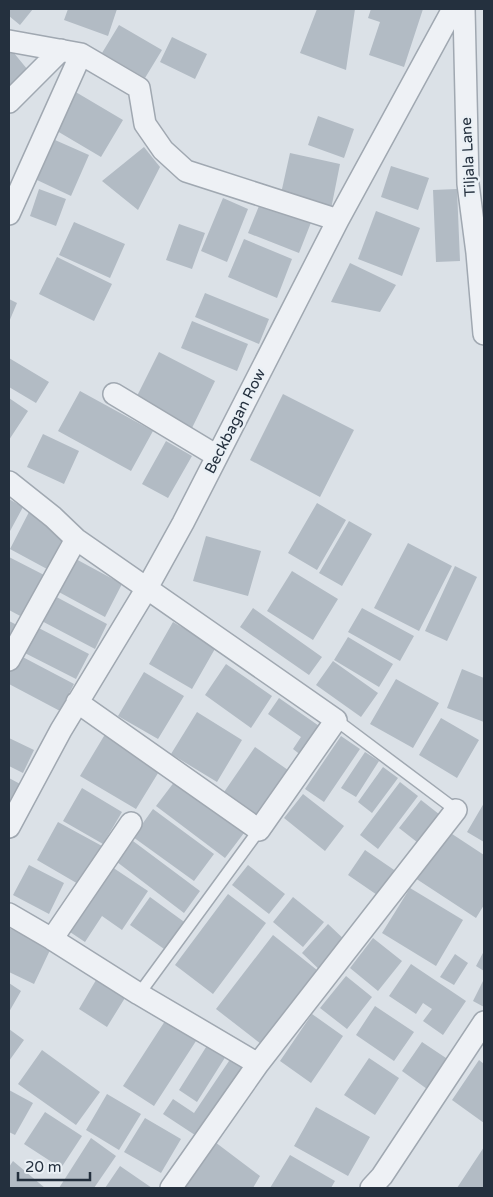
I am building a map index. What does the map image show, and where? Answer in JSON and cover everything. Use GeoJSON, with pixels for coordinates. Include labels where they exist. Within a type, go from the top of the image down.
{"type":"FeatureCollection","features":[{"type":"Feature","properties":{"kind":"street","name":"Beckbagan Row"},"geometry":{"type":"LineString","coordinates":[[9,827],[77,702],[147,588],[338,220],[452,9]]}},
{"type":"Feature","properties":{"kind":"street","name":"Tiljala Lane"},"geometry":{"type":"LineString","coordinates":[[464,9],[468,184],[481,253],[484,334]]}},
{"type":"Feature","properties":{"kind":"street"},"geometry":{"type":"LineString","coordinates":[[9,41],[71,52],[139,88],[145,124],[163,150],[186,171],[338,220]]}},
{"type":"Feature","properties":{"kind":"street"},"geometry":{"type":"LineString","coordinates":[[9,102],[71,52]]}},
{"type":"Feature","properties":{"kind":"street"},"geometry":{"type":"LineString","coordinates":[[9,214],[71,52]]}},
{"type":"Feature","properties":{"kind":"street"},"geometry":{"type":"LineString","coordinates":[[114,394],[217,456]]}},
{"type":"Feature","properties":{"kind":"street"},"geometry":{"type":"LineString","coordinates":[[9,482],[53,517],[76,539],[336,720],[259,830],[77,702]]}},
{"type":"Feature","properties":{"kind":"street"},"geometry":{"type":"LineString","coordinates":[[9,660],[76,539]]}},
{"type":"Feature","properties":{"kind":"street"},"geometry":{"type":"LineString","coordinates":[[170,1188],[258,1064],[456,810]]}},
{"type":"Feature","properties":{"kind":"street"},"geometry":{"type":"LineString","coordinates":[[52,939],[131,823]]}},
{"type":"Feature","properties":{"kind":"street"},"geometry":{"type":"LineString","coordinates":[[9,914],[258,1064]]}},
{"type":"Feature","properties":{"kind":"street"},"geometry":{"type":"LineString","coordinates":[[380,1184],[484,1022]]}},
{"type":"Feature","properties":{"kind":"lane"},"geometry":{"type":"LineString","coordinates":[[336,720],[456,810]]}},
{"type":"Feature","properties":{"kind":"lane"},"geometry":{"type":"LineString","coordinates":[[139,994],[259,830]]}},
{"type":"Feature","properties":{"kind":"building"},"geometry":{"type":"Polygon","coordinates":[[[9,9],[33,9],[20,25],[9,16],[9,9]]]}},
{"type":"Feature","properties":{"kind":"building"},"geometry":{"type":"Polygon","coordinates":[[[68,9],[117,9],[108,36],[64,20],[68,9]]]}},
{"type":"Feature","properties":{"kind":"building"},"geometry":{"type":"Polygon","coordinates":[[[317,9],[355,9],[346,70],[300,53],[317,9]]]}},
{"type":"Feature","properties":{"kind":"building"},"geometry":{"type":"Polygon","coordinates":[[[371,9],[423,9],[404,67],[369,55],[380,22],[368,18],[371,9]]]}},
{"type":"Feature","properties":{"kind":"building"},"geometry":{"type":"Polygon","coordinates":[[[119,25],[162,50],[145,78],[102,53],[119,25]]]}},
{"type":"Feature","properties":{"kind":"building"},"geometry":{"type":"Polygon","coordinates":[[[172,37],[207,54],[195,79],[160,62],[172,37]]]}},
{"type":"Feature","properties":{"kind":"building"},"geometry":{"type":"Polygon","coordinates":[[[9,47],[32,75],[9,94],[9,47]]]}},
{"type":"Feature","properties":{"kind":"building"},"geometry":{"type":"Polygon","coordinates":[[[74,91],[123,120],[101,157],[52,128],[74,91]]]}},
{"type":"Feature","properties":{"kind":"building"},"geometry":{"type":"Polygon","coordinates":[[[318,116],[354,129],[344,158],[308,145],[318,116]]]}},
{"type":"Feature","properties":{"kind":"building"},"geometry":{"type":"Polygon","coordinates":[[[55,140],[89,155],[71,196],[37,180],[55,140]]]}},
{"type":"Feature","properties":{"kind":"building"},"geometry":{"type":"Polygon","coordinates":[[[144,147],[160,167],[138,210],[102,181],[144,147]]]}},
{"type":"Feature","properties":{"kind":"building"},"geometry":{"type":"Polygon","coordinates":[[[290,153],[340,164],[331,209],[280,198],[290,153]]]}},
{"type":"Feature","properties":{"kind":"building"},"geometry":{"type":"Polygon","coordinates":[[[391,166],[429,178],[418,210],[381,197],[391,166]]]}},
{"type":"Feature","properties":{"kind":"building"},"geometry":{"type":"Polygon","coordinates":[[[39,189],[66,199],[56,226],[30,216],[39,189]]]}},
{"type":"Feature","properties":{"kind":"building"},"geometry":{"type":"Polygon","coordinates":[[[457,189],[460,261],[436,262],[433,190],[457,189]]]}},
{"type":"Feature","properties":{"kind":"building"},"geometry":{"type":"Polygon","coordinates":[[[223,198],[248,209],[227,262],[201,251],[223,198]]]}},
{"type":"Feature","properties":{"kind":"building"},"geometry":{"type":"Polygon","coordinates":[[[261,201],[312,220],[299,253],[248,233],[261,201]]]}},
{"type":"Feature","properties":{"kind":"building"},"geometry":{"type":"Polygon","coordinates":[[[376,211],[420,228],[402,276],[358,259],[376,211]]]}},
{"type":"Feature","properties":{"kind":"building"},"geometry":{"type":"Polygon","coordinates":[[[74,222],[125,244],[110,278],[59,255],[74,222]]]}},
{"type":"Feature","properties":{"kind":"building"},"geometry":{"type":"Polygon","coordinates":[[[179,224],[205,233],[192,269],[166,260],[179,224]]]}},
{"type":"Feature","properties":{"kind":"building"},"geometry":{"type":"Polygon","coordinates":[[[244,239],[292,259],[277,298],[228,277],[244,239]]]}},
{"type":"Feature","properties":{"kind":"building"},"geometry":{"type":"Polygon","coordinates":[[[57,257],[112,284],[94,321],[39,294],[57,257]]]}},
{"type":"Feature","properties":{"kind":"building"},"geometry":{"type":"Polygon","coordinates":[[[350,263],[396,285],[380,312],[331,302],[350,263]]]}},
{"type":"Feature","properties":{"kind":"building"},"geometry":{"type":"Polygon","coordinates":[[[205,293],[269,319],[259,344],[195,317],[205,293]]]}},
{"type":"Feature","properties":{"kind":"building"},"geometry":{"type":"Polygon","coordinates":[[[9,299],[17,303],[9,322],[9,299]]]}},
{"type":"Feature","properties":{"kind":"building"},"geometry":{"type":"Polygon","coordinates":[[[192,321],[248,344],[237,371],[181,348],[192,321]]]}},
{"type":"Feature","properties":{"kind":"building"},"geometry":{"type":"Polygon","coordinates":[[[159,352],[215,381],[192,428],[135,400],[159,352]]]}},
{"type":"Feature","properties":{"kind":"building"},"geometry":{"type":"Polygon","coordinates":[[[9,358],[49,382],[36,403],[9,387],[9,358]]]}},
{"type":"Feature","properties":{"kind":"building"},"geometry":{"type":"Polygon","coordinates":[[[80,391],[153,431],[131,471],[58,431],[80,391]]]}},
{"type":"Feature","properties":{"kind":"building"},"geometry":{"type":"Polygon","coordinates":[[[283,394],[354,430],[320,497],[250,460],[283,394]]]}},
{"type":"Feature","properties":{"kind":"building"},"geometry":{"type":"Polygon","coordinates":[[[9,398],[28,411],[9,440],[9,398]]]}},
{"type":"Feature","properties":{"kind":"building"},"geometry":{"type":"Polygon","coordinates":[[[43,434],[79,451],[64,484],[27,467],[43,434]]]}},
{"type":"Feature","properties":{"kind":"building"},"geometry":{"type":"Polygon","coordinates":[[[166,441],[192,456],[168,498],[142,484],[166,441]]]}},
{"type":"Feature","properties":{"kind":"building"},"geometry":{"type":"Polygon","coordinates":[[[9,499],[23,507],[9,533],[9,499]]]}},
{"type":"Feature","properties":{"kind":"building"},"geometry":{"type":"Polygon","coordinates":[[[317,503],[346,520],[317,570],[288,553],[317,503]]]}},
{"type":"Feature","properties":{"kind":"building"},"geometry":{"type":"Polygon","coordinates":[[[29,512],[66,532],[47,569],[10,549],[29,512]]]}},
{"type":"Feature","properties":{"kind":"building"},"geometry":{"type":"Polygon","coordinates":[[[349,521],[372,534],[342,586],[319,573],[349,521]]]}},
{"type":"Feature","properties":{"kind":"building"},"geometry":{"type":"Polygon","coordinates":[[[206,536],[261,551],[248,596],[193,581],[206,536]]]}},
{"type":"Feature","properties":{"kind":"building"},"geometry":{"type":"Polygon","coordinates":[[[408,543],[452,566],[419,631],[374,608],[408,543]]]}},
{"type":"Feature","properties":{"kind":"building"},"geometry":{"type":"Polygon","coordinates":[[[9,557],[46,576],[24,618],[9,610],[9,557]]]}},
{"type":"Feature","properties":{"kind":"building"},"geometry":{"type":"Polygon","coordinates":[[[74,558],[122,584],[105,617],[57,591],[74,558]]]}},
{"type":"Feature","properties":{"kind":"building"},"geometry":{"type":"Polygon","coordinates":[[[455,566],[477,577],[447,641],[425,631],[455,566]]]}},
{"type":"Feature","properties":{"kind":"building"},"geometry":{"type":"Polygon","coordinates":[[[292,571],[338,599],[313,640],[267,611],[292,571]]]}},
{"type":"Feature","properties":{"kind":"building"},"geometry":{"type":"Polygon","coordinates":[[[49,593],[107,624],[95,649],[36,618],[49,593]]]}},
{"type":"Feature","properties":{"kind":"building"},"geometry":{"type":"Polygon","coordinates":[[[253,608],[322,657],[309,675],[240,627],[253,608]]]}},
{"type":"Feature","properties":{"kind":"building"},"geometry":{"type":"Polygon","coordinates":[[[362,608],[414,636],[400,661],[348,632],[362,608]]]}},
{"type":"Feature","properties":{"kind":"building"},"geometry":{"type":"Polygon","coordinates":[[[9,621],[19,626],[9,646],[9,621]]]}},
{"type":"Feature","properties":{"kind":"building"},"geometry":{"type":"Polygon","coordinates":[[[173,622],[216,647],[192,689],[149,664],[173,622]]]}},
{"type":"Feature","properties":{"kind":"building"},"geometry":{"type":"Polygon","coordinates":[[[31,624],[89,654],[76,679],[17,649],[31,624]]]}},
{"type":"Feature","properties":{"kind":"building"},"geometry":{"type":"Polygon","coordinates":[[[348,637],[393,664],[379,687],[334,660],[348,637]]]}},
{"type":"Feature","properties":{"kind":"building"},"geometry":{"type":"Polygon","coordinates":[[[17,654],[74,684],[60,711],[9,684],[9,670],[17,654]]]}},
{"type":"Feature","properties":{"kind":"building"},"geometry":{"type":"Polygon","coordinates":[[[333,661],[378,693],[361,717],[316,685],[333,661]]]}},
{"type":"Feature","properties":{"kind":"building"},"geometry":{"type":"Polygon","coordinates":[[[226,664],[272,696],[251,728],[205,695],[226,664]]]}},
{"type":"Feature","properties":{"kind":"building"},"geometry":{"type":"Polygon","coordinates":[[[462,669],[484,678],[484,722],[447,708],[462,669]]]}},
{"type":"Feature","properties":{"kind":"building"},"geometry":{"type":"Polygon","coordinates":[[[144,672],[184,696],[158,739],[118,716],[144,672]]]}},
{"type":"Feature","properties":{"kind":"building"},"geometry":{"type":"Polygon","coordinates":[[[396,679],[439,703],[413,748],[370,724],[396,679]]]}},
{"type":"Feature","properties":{"kind":"building"},"geometry":{"type":"Polygon","coordinates":[[[279,698],[322,728],[302,756],[293,749],[301,737],[268,714],[279,698]]]}},
{"type":"Feature","properties":{"kind":"building"},"geometry":{"type":"Polygon","coordinates":[[[197,712],[242,740],[217,782],[171,754],[197,712]]]}},
{"type":"Feature","properties":{"kind":"building"},"geometry":{"type":"Polygon","coordinates":[[[441,718],[479,740],[457,778],[419,755],[441,718]]]}},
{"type":"Feature","properties":{"kind":"building"},"geometry":{"type":"Polygon","coordinates":[[[107,731],[163,765],[136,809],[80,776],[107,731]]]}},
{"type":"Feature","properties":{"kind":"building"},"geometry":{"type":"Polygon","coordinates":[[[341,736],[360,749],[324,802],[305,789],[341,736]]]}},
{"type":"Feature","properties":{"kind":"building"},"geometry":{"type":"Polygon","coordinates":[[[9,738],[34,750],[23,773],[9,766],[9,738]]]}},
{"type":"Feature","properties":{"kind":"building"},"geometry":{"type":"Polygon","coordinates":[[[255,747],[288,770],[256,818],[222,795],[255,747]]]}},
{"type":"Feature","properties":{"kind":"building"},"geometry":{"type":"Polygon","coordinates":[[[365,752],[379,761],[356,797],[341,788],[365,752]]]}},
{"type":"Feature","properties":{"kind":"building"},"geometry":{"type":"Polygon","coordinates":[[[383,767],[398,778],[372,813],[358,802],[383,767]]]}},
{"type":"Feature","properties":{"kind":"building"},"geometry":{"type":"Polygon","coordinates":[[[178,777],[247,829],[225,858],[156,806],[178,777]]]}},
{"type":"Feature","properties":{"kind":"building"},"geometry":{"type":"Polygon","coordinates":[[[9,778],[22,785],[9,813],[9,778]]]}},
{"type":"Feature","properties":{"kind":"building"},"geometry":{"type":"Polygon","coordinates":[[[400,782],[418,796],[378,849],[360,835],[400,782]]]}},
{"type":"Feature","properties":{"kind":"building"},"geometry":{"type":"Polygon","coordinates":[[[82,788],[122,812],[103,844],[63,821],[82,788]]]}},
{"type":"Feature","properties":{"kind":"building"},"geometry":{"type":"Polygon","coordinates":[[[303,794],[344,826],[325,851],[284,818],[303,794]]]}},
{"type":"Feature","properties":{"kind":"building"},"geometry":{"type":"Polygon","coordinates":[[[421,800],[444,818],[422,846],[399,828],[421,800]]]}},
{"type":"Feature","properties":{"kind":"building"},"geometry":{"type":"Polygon","coordinates":[[[484,803],[484,842],[467,832],[484,803]]]}},
{"type":"Feature","properties":{"kind":"building"},"geometry":{"type":"Polygon","coordinates":[[[153,809],[214,854],[194,881],[133,837],[153,809]]]}},
{"type":"Feature","properties":{"kind":"building"},"geometry":{"type":"Polygon","coordinates":[[[58,822],[102,846],[80,885],[37,860],[58,822]]]}},
{"type":"Feature","properties":{"kind":"building"},"geometry":{"type":"Polygon","coordinates":[[[446,830],[484,855],[484,905],[476,918],[415,878],[446,830]]]}},
{"type":"Feature","properties":{"kind":"building"},"geometry":{"type":"Polygon","coordinates":[[[133,841],[200,891],[184,913],[117,862],[133,841]]]}},
{"type":"Feature","properties":{"kind":"building"},"geometry":{"type":"Polygon","coordinates":[[[365,850],[400,874],[383,899],[348,875],[365,850]]]}},
{"type":"Feature","properties":{"kind":"building"},"geometry":{"type":"Polygon","coordinates":[[[29,865],[64,883],[49,914],[13,895],[29,865]]]}},
{"type":"Feature","properties":{"kind":"building"},"geometry":{"type":"Polygon","coordinates":[[[109,865],[148,891],[122,930],[102,916],[85,942],[67,930],[109,865]]]}},
{"type":"Feature","properties":{"kind":"building"},"geometry":{"type":"Polygon","coordinates":[[[248,865],[285,894],[269,914],[232,885],[248,865]]]}},
{"type":"Feature","properties":{"kind":"building"},"geometry":{"type":"Polygon","coordinates":[[[410,888],[463,920],[436,966],[382,933],[410,888]]]}},
{"type":"Feature","properties":{"kind":"building"},"geometry":{"type":"Polygon","coordinates":[[[228,894],[266,923],[213,994],[175,965],[228,894]]]}},
{"type":"Feature","properties":{"kind":"building"},"geometry":{"type":"Polygon","coordinates":[[[150,897],[187,924],[167,951],[130,925],[150,897]]]}},
{"type":"Feature","properties":{"kind":"building"},"geometry":{"type":"Polygon","coordinates":[[[293,897],[324,922],[303,947],[273,922],[293,897]]]}},
{"type":"Feature","properties":{"kind":"building"},"geometry":{"type":"Polygon","coordinates":[[[328,924],[348,943],[323,973],[302,953],[328,924]]]}},
{"type":"Feature","properties":{"kind":"building"},"geometry":{"type":"Polygon","coordinates":[[[9,928],[51,948],[34,984],[9,972],[9,928]]]}},
{"type":"Feature","properties":{"kind":"building"},"geometry":{"type":"Polygon","coordinates":[[[273,935],[317,970],[261,1044],[216,1009],[273,935]]]}},
{"type":"Feature","properties":{"kind":"building"},"geometry":{"type":"Polygon","coordinates":[[[373,938],[402,961],[378,991],[350,968],[373,938]]]}},
{"type":"Feature","properties":{"kind":"building"},"geometry":{"type":"Polygon","coordinates":[[[484,951],[484,971],[476,966],[484,951]]]}},
{"type":"Feature","properties":{"kind":"building"},"geometry":{"type":"Polygon","coordinates":[[[455,954],[468,963],[454,985],[440,977],[455,954]]]}},
{"type":"Feature","properties":{"kind":"building"},"geometry":{"type":"Polygon","coordinates":[[[411,964],[466,1001],[443,1035],[423,1021],[432,1009],[423,1003],[416,1014],[389,996],[411,964]]]}},
{"type":"Feature","properties":{"kind":"building"},"geometry":{"type":"Polygon","coordinates":[[[99,975],[128,993],[107,1027],[79,1009],[99,975]]]}},
{"type":"Feature","properties":{"kind":"building"},"geometry":{"type":"Polygon","coordinates":[[[346,976],[372,997],[347,1029],[320,1008],[346,976]]]}},
{"type":"Feature","properties":{"kind":"building"},"geometry":{"type":"Polygon","coordinates":[[[484,979],[484,1007],[473,1001],[484,979]]]}},
{"type":"Feature","properties":{"kind":"building"},"geometry":{"type":"Polygon","coordinates":[[[9,983],[21,991],[9,1012],[9,983]]]}},
{"type":"Feature","properties":{"kind":"building"},"geometry":{"type":"Polygon","coordinates":[[[375,1006],[414,1032],[394,1061],[356,1035],[375,1006]]]}},
{"type":"Feature","properties":{"kind":"building"},"geometry":{"type":"Polygon","coordinates":[[[312,1014],[343,1036],[311,1083],[280,1061],[312,1014]]]}},
{"type":"Feature","properties":{"kind":"building"},"geometry":{"type":"Polygon","coordinates":[[[165,1021],[196,1041],[154,1106],[123,1086],[165,1021]]]}},
{"type":"Feature","properties":{"kind":"building"},"geometry":{"type":"Polygon","coordinates":[[[9,1029],[24,1040],[9,1061],[9,1029]]]}},
{"type":"Feature","properties":{"kind":"building"},"geometry":{"type":"Polygon","coordinates":[[[422,1042],[455,1064],[434,1094],[402,1071],[422,1042]]]}},
{"type":"Feature","properties":{"kind":"building"},"geometry":{"type":"Polygon","coordinates":[[[208,1044],[226,1056],[197,1102],[179,1090],[208,1044]]]}},
{"type":"Feature","properties":{"kind":"building"},"geometry":{"type":"Polygon","coordinates":[[[42,1050],[100,1092],[76,1125],[18,1084],[42,1050]]]}},
{"type":"Feature","properties":{"kind":"building"},"geometry":{"type":"Polygon","coordinates":[[[231,1058],[248,1070],[201,1139],[163,1114],[173,1099],[194,1113],[231,1058]]]}},
{"type":"Feature","properties":{"kind":"building"},"geometry":{"type":"Polygon","coordinates":[[[369,1058],[399,1078],[375,1115],[344,1095],[369,1058]]]}},
{"type":"Feature","properties":{"kind":"building"},"geometry":{"type":"Polygon","coordinates":[[[479,1060],[484,1064],[484,1123],[452,1100],[479,1060]]]}},
{"type":"Feature","properties":{"kind":"building"},"geometry":{"type":"Polygon","coordinates":[[[9,1090],[33,1103],[15,1135],[9,1132],[9,1090]]]}},
{"type":"Feature","properties":{"kind":"building"},"geometry":{"type":"Polygon","coordinates":[[[107,1094],[141,1114],[119,1150],[86,1130],[107,1094]]]}},
{"type":"Feature","properties":{"kind":"building"},"geometry":{"type":"Polygon","coordinates":[[[316,1107],[370,1137],[348,1176],[294,1146],[316,1107]]]}},
{"type":"Feature","properties":{"kind":"building"},"geometry":{"type":"Polygon","coordinates":[[[45,1112],[82,1136],[61,1168],[24,1144],[45,1112]]]}},
{"type":"Feature","properties":{"kind":"building"},"geometry":{"type":"Polygon","coordinates":[[[145,1118],[181,1139],[161,1173],[124,1152],[145,1118]]]}},
{"type":"Feature","properties":{"kind":"building"},"geometry":{"type":"Polygon","coordinates":[[[91,1138],[116,1156],[94,1188],[59,1188],[91,1138]]]}},
{"type":"Feature","properties":{"kind":"building"},"geometry":{"type":"Polygon","coordinates":[[[211,1139],[260,1176],[253,1188],[183,1188],[211,1139]]]}},
{"type":"Feature","properties":{"kind":"building"},"geometry":{"type":"Polygon","coordinates":[[[484,1147],[484,1188],[457,1188],[484,1147]]]}},
{"type":"Feature","properties":{"kind":"building"},"geometry":{"type":"Polygon","coordinates":[[[290,1155],[335,1181],[331,1188],[270,1188],[290,1155]]]}},
{"type":"Feature","properties":{"kind":"building"},"geometry":{"type":"Polygon","coordinates":[[[13,1161],[45,1188],[9,1188],[9,1167],[13,1161]]]}},
{"type":"Feature","properties":{"kind":"building"},"geometry":{"type":"Polygon","coordinates":[[[120,1166],[152,1188],[105,1188],[120,1166]]]}}]}
